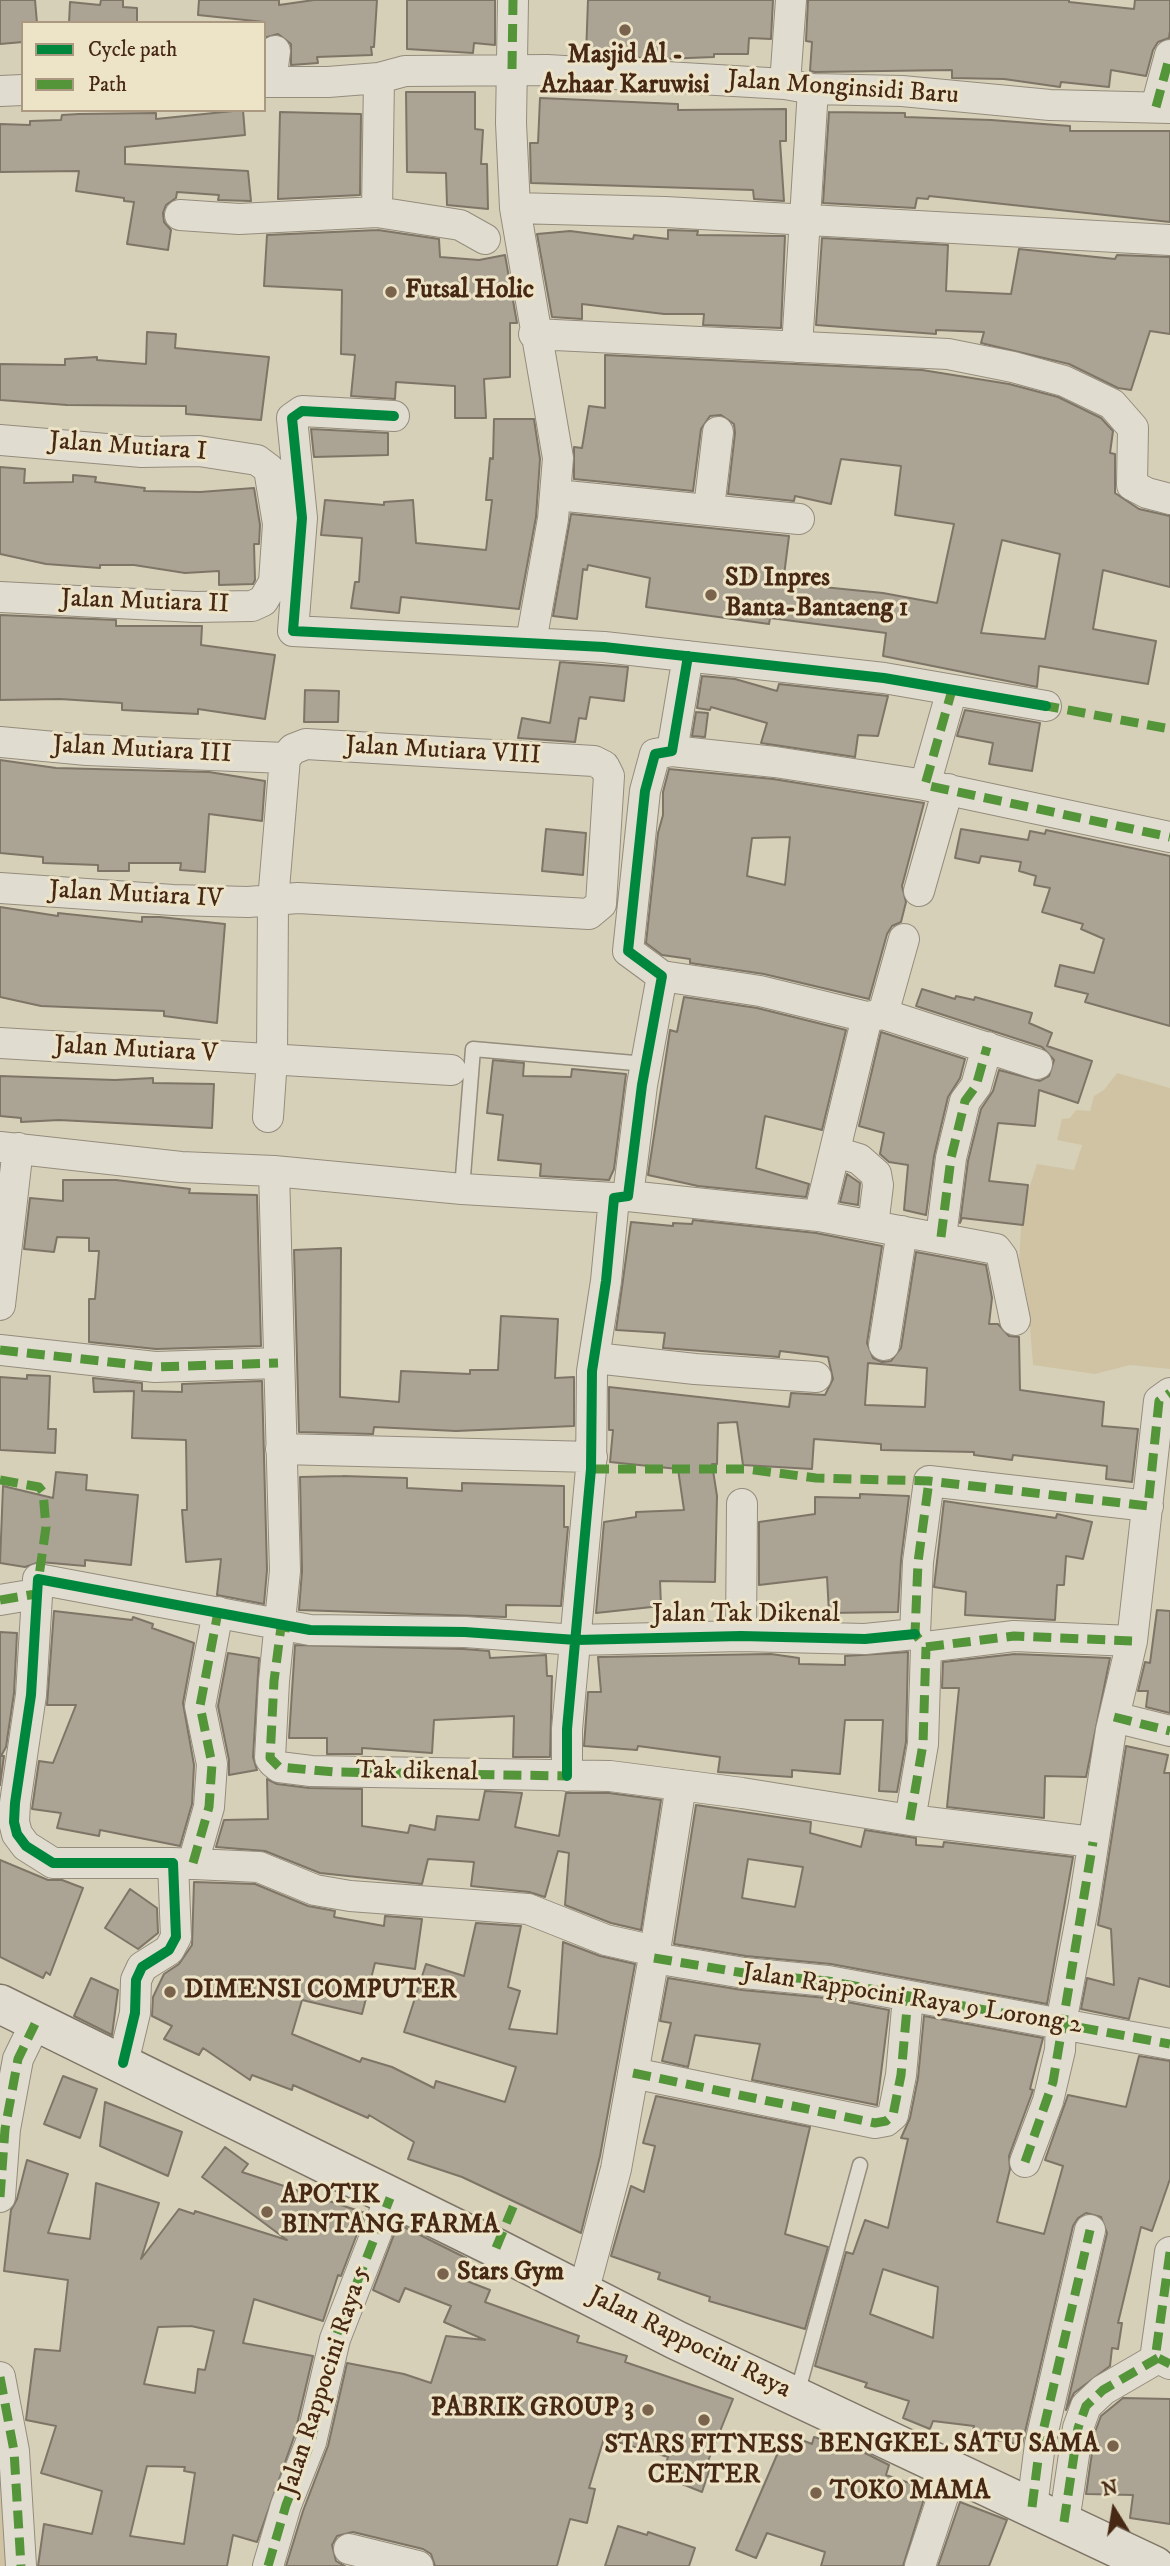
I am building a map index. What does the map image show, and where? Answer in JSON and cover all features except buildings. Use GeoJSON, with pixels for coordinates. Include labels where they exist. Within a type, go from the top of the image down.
{"type":"FeatureCollection","features":[{"type":"Feature","properties":{"kind":"main road","name":"Jalan Rappocini Raya"},"geometry":{"type":"LineString","coordinates":[[0,2004],[35,2024],[123,2063],[676,2340],[1155,2566]]}},
{"type":"Feature","properties":{"kind":"street"},"geometry":{"type":"LineString","coordinates":[[513,0],[514,208],[534,334],[558,458],[556,495],[531,642]]}},
{"type":"Feature","properties":{"kind":"street"},"geometry":{"type":"LineString","coordinates":[[791,0],[806,220],[797,347]]}},
{"type":"Feature","properties":{"kind":"street"},"geometry":{"type":"LineString","coordinates":[[268,82],[275,51]]}},
{"type":"Feature","properties":{"kind":"street"},"geometry":{"type":"LineString","coordinates":[[1163,107],[1170,55]]}},
{"type":"Feature","properties":{"kind":"street","name":"Jalan Monginsidi Baru"},"geometry":{"type":"LineString","coordinates":[[268,82],[328,82],[379,78],[405,71],[512,69],[902,91],[1050,104],[1163,107]]}},
{"type":"Feature","properties":{"kind":"street"},"geometry":{"type":"LineString","coordinates":[[377,212],[379,78]]}},
{"type":"Feature","properties":{"kind":"street"},"geometry":{"type":"LineString","coordinates":[[0,91],[21,90]]}},
{"type":"Feature","properties":{"kind":"street"},"geometry":{"type":"LineString","coordinates":[[514,208],[653,211],[1170,240]]}},
{"type":"Feature","properties":{"kind":"street"},"geometry":{"type":"LineString","coordinates":[[180,215],[239,219],[377,212],[460,225],[485,239]]}},
{"type":"Feature","properties":{"kind":"street"},"geometry":{"type":"LineString","coordinates":[[534,334],[948,354],[1013,367],[1064,381],[1112,404],[1127,417],[1134,436],[1132,485],[1147,494],[1170,499]]}},
{"type":"Feature","properties":{"kind":"street"},"geometry":{"type":"LineString","coordinates":[[394,416],[302,411],[292,418],[302,518],[293,631],[531,642],[688,656],[884,678],[1046,706]]}},
{"type":"Feature","properties":{"kind":"street"},"geometry":{"type":"LineString","coordinates":[[709,508],[718,432]]}},
{"type":"Feature","properties":{"kind":"street","name":"Jalan Mutiara I"},"geometry":{"type":"LineString","coordinates":[[0,440],[142,452],[199,451],[257,460]]}},
{"type":"Feature","properties":{"kind":"street","name":"Jalan Mutiara II"},"geometry":{"type":"LineString","coordinates":[[0,597],[221,608],[252,606],[263,601],[274,582],[278,524],[269,469],[257,460]]}},
{"type":"Feature","properties":{"kind":"street"},"geometry":{"type":"LineString","coordinates":[[556,495],[709,508],[799,519]]}},
{"type":"Feature","properties":{"kind":"street"},"geometry":{"type":"LineString","coordinates":[[672,751],[688,656]]}},
{"type":"Feature","properties":{"kind":"street"},"geometry":{"type":"LineString","coordinates":[[919,891],[952,690]]}},
{"type":"Feature","properties":{"kind":"street","name":"Jalan Mutiara III"},"geometry":{"type":"LineString","coordinates":[[0,742],[87,750],[285,758]]}},
{"type":"Feature","properties":{"kind":"street","name":"Jalan Mutiara VIII"},"geometry":{"type":"LineString","coordinates":[[285,758],[293,749],[306,744],[594,761],[604,766]]}},
{"type":"Feature","properties":{"kind":"street"},"geometry":{"type":"LineString","coordinates":[[1037,1064],[875,1016],[760,991],[662,976],[628,951],[645,791],[655,754],[672,751],[775,762],[936,787],[1011,806],[1170,837]]}},
{"type":"Feature","properties":{"kind":"street"},"geometry":{"type":"LineString","coordinates":[[268,1117],[272,1059],[273,901],[285,758]]}},
{"type":"Feature","properties":{"kind":"street","name":"Jalan Mutiara IV"},"geometry":{"type":"LineString","coordinates":[[0,888],[173,900],[273,901],[298,898],[596,911],[601,904],[609,776],[604,766]]}},
{"type":"Feature","properties":{"kind":"street"},"geometry":{"type":"LineString","coordinates":[[819,1216],[875,1016],[904,939]]}},
{"type":"Feature","properties":{"kind":"street"},"geometry":{"type":"LineString","coordinates":[[662,976],[621,1197],[595,1358],[592,1457],[567,1729],[567,1776],[610,1776],[910,1821],[1093,1842]]}},
{"type":"Feature","properties":{"kind":"street","name":"Jalan Mutiara V"},"geometry":{"type":"LineString","coordinates":[[0,1043],[451,1070]]}},
{"type":"Feature","properties":{"kind":"street"},"geometry":{"type":"LineString","coordinates":[[941,1237],[951,1158],[965,1101],[976,1086],[987,1047]]}},
{"type":"Feature","properties":{"kind":"street"},"geometry":{"type":"LineString","coordinates":[[0,1305],[9,1147],[181,1167],[274,1171],[462,1189],[621,1197],[819,1216],[996,1249],[1002,1257],[1015,1320]]}},
{"type":"Feature","properties":{"kind":"street"},"geometry":{"type":"LineString","coordinates":[[836,1152],[859,1159],[876,1174],[887,1228],[884,1345]]}},
{"type":"Feature","properties":{"kind":"street"},"geometry":{"type":"LineString","coordinates":[[274,1171],[285,1529],[281,1627]]}},
{"type":"Feature","properties":{"kind":"street"},"geometry":{"type":"LineString","coordinates":[[0,1350],[155,1367],[278,1363]]}},
{"type":"Feature","properties":{"kind":"street"},"geometry":{"type":"LineString","coordinates":[[595,1358],[695,1369],[816,1377]]}},
{"type":"Feature","properties":{"kind":"street"},"geometry":{"type":"LineString","coordinates":[[1025,2162],[1048,2101],[1059,2050],[1061,2023],[1114,1717],[1132,1641],[1159,1401],[1170,1392]]}},
{"type":"Feature","properties":{"kind":"street"},"geometry":{"type":"LineString","coordinates":[[281,1449],[592,1457]]}},
{"type":"Feature","properties":{"kind":"street"},"geometry":{"type":"LineString","coordinates":[[910,1821],[922,1744],[918,1562],[929,1481],[1148,1506]]}},
{"type":"Feature","properties":{"kind":"street"},"geometry":{"type":"LineString","coordinates":[[741,1636],[742,1504]]}},
{"type":"Feature","properties":{"kind":"street","name":"Jalan Tak Dikenal"},"geometry":{"type":"LineString","coordinates":[[36,1594],[38,1579],[218,1612],[281,1627],[381,1633],[465,1632],[576,1640],[741,1636],[921,1641],[1014,1636],[1132,1641]]}},
{"type":"Feature","properties":{"kind":"street"},"geometry":{"type":"LineString","coordinates":[[0,1600],[36,1594]]}},
{"type":"Feature","properties":{"kind":"street","name":"Jalan Rappocini Raya 9 Lorong 2"},"geometry":{"type":"LineString","coordinates":[[36,1594],[31,1695],[14,1812],[17,1834],[26,1846],[53,1863],[183,1863],[259,1867],[315,1890],[350,1896],[527,1909],[606,1940],[733,1972],[817,1979],[1170,2044]]}},
{"type":"Feature","properties":{"kind":"street"},"geometry":{"type":"LineString","coordinates":[[123,2063],[135,2013],[136,1980],[142,1967],[169,1950],[176,1937],[183,1863],[209,1807],[212,1764],[200,1706],[218,1612]]}},
{"type":"Feature","properties":{"kind":"street","name":"Tak dikenal"},"geometry":{"type":"LineString","coordinates":[[281,1627],[274,1681],[270,1758],[279,1767],[311,1771],[567,1776]]}},
{"type":"Feature","properties":{"kind":"street"},"geometry":{"type":"LineString","coordinates":[[1114,1717],[1170,1731]]}},
{"type":"Feature","properties":{"kind":"street"},"geometry":{"type":"LineString","coordinates":[[583,2292],[610,2192],[655,1954],[681,1785]]}},
{"type":"Feature","properties":{"kind":"street"},"geometry":{"type":"LineString","coordinates":[[633,2073],[874,2123],[886,2121],[893,2115],[901,2075],[908,1997]]}},
{"type":"Feature","properties":{"kind":"street"},"geometry":{"type":"LineString","coordinates":[[0,2197],[5,2129],[18,2059],[35,2024]]}},
{"type":"Feature","properties":{"kind":"street","name":"Jalan Rappocini Raya 5"},"geometry":{"type":"LineString","coordinates":[[268,2566],[286,2505],[311,2442],[335,2339],[390,2198]]}},
{"type":"Feature","properties":{"kind":"street"},"geometry":{"type":"LineString","coordinates":[[1048,2514],[1040,2444],[1090,2230]]}},
{"type":"Feature","properties":{"kind":"street"},"geometry":{"type":"LineString","coordinates":[[1048,2514],[1086,2406],[1103,2390],[1161,2355],[1170,2252]]}},
{"type":"Feature","properties":{"kind":"street"},"geometry":{"type":"LineString","coordinates":[[0,2377],[14,2451],[21,2566]]}},
{"type":"Feature","properties":{"kind":"street"},"geometry":{"type":"LineString","coordinates":[[920,2566],[952,2469]]}},
{"type":"Feature","properties":{"kind":"street"},"geometry":{"type":"LineString","coordinates":[[349,2549],[418,2566]]}},
{"type":"Feature","properties":{"kind":"lane"},"geometry":{"type":"LineString","coordinates":[[462,1189],[473,1049],[646,1063]]}},
{"type":"Feature","properties":{"kind":"lane"},"geometry":{"type":"LineString","coordinates":[[797,2396],[860,2165]]}},
{"type":"Feature","properties":{"kind":"shaded area"},"geometry":{"type":"Polygon","coordinates":[[[1117,1073],[1170,1088],[1170,1369],[1130,1365],[1095,1374],[1033,1365],[1028,1302],[1019,1263],[1022,1210],[1037,1164],[1074,1170],[1082,1145],[1057,1140],[1062,1119],[1070,1118],[1076,1110],[1090,1111],[1094,1096],[1104,1090],[1117,1073]]]}},
{"type":"Feature","properties":{"kind":"shaded area"},"geometry":{"type":"Polygon","coordinates":[[[0,2480],[11,2480],[16,2566],[0,2566],[0,2480]]]}},
{"type":"Feature","properties":{"kind":"marked path"},"geometry":{"type":"LineString","coordinates":[[512,69],[513,0]]}},
{"type":"Feature","properties":{"kind":"marked path"},"geometry":{"type":"LineString","coordinates":[[1156,107],[1170,55]]}},
{"type":"Feature","properties":{"kind":"marked path"},"geometry":{"type":"LineString","coordinates":[[955,690],[952,690],[925,785],[1170,837]]}},
{"type":"Feature","properties":{"kind":"marked path"},"geometry":{"type":"LineString","coordinates":[[1041,705],[1170,729]]}},
{"type":"Feature","properties":{"kind":"marked path"},"geometry":{"type":"LineString","coordinates":[[941,1237],[951,1158],[965,1101],[976,1086],[987,1047]]}},
{"type":"Feature","properties":{"kind":"marked path"},"geometry":{"type":"LineString","coordinates":[[0,1350],[155,1367],[278,1363]]}},
{"type":"Feature","properties":{"kind":"marked path"},"geometry":{"type":"LineString","coordinates":[[591,1469],[746,1469],[816,1478],[929,1481],[1148,1506],[1159,1401],[1170,1393]]}},
{"type":"Feature","properties":{"kind":"marked path"},"geometry":{"type":"LineString","coordinates":[[0,1480],[39,1487],[43,1492],[46,1527],[38,1583]]}},
{"type":"Feature","properties":{"kind":"marked path"},"geometry":{"type":"LineString","coordinates":[[919,1639],[915,1634],[918,1562],[929,1481]]}},
{"type":"Feature","properties":{"kind":"marked path"},"geometry":{"type":"LineString","coordinates":[[0,1600],[36,1594]]}},
{"type":"Feature","properties":{"kind":"marked path"},"geometry":{"type":"LineString","coordinates":[[193,1863],[209,1807],[212,1764],[200,1706],[218,1612]]}},
{"type":"Feature","properties":{"kind":"marked path"},"geometry":{"type":"LineString","coordinates":[[290,1628],[281,1627],[274,1681],[270,1758],[279,1767],[335,1772],[567,1776]]}},
{"type":"Feature","properties":{"kind":"marked path"},"geometry":{"type":"LineString","coordinates":[[926,1647],[1014,1636],[1132,1641]]}},
{"type":"Feature","properties":{"kind":"marked path"},"geometry":{"type":"LineString","coordinates":[[910,1820],[923,1744],[926,1647]]}},
{"type":"Feature","properties":{"kind":"marked path"},"geometry":{"type":"LineString","coordinates":[[1114,1717],[1170,1731]]}},
{"type":"Feature","properties":{"kind":"marked path"},"geometry":{"type":"LineString","coordinates":[[1025,2162],[1053,2082],[1093,1842]]}},
{"type":"Feature","properties":{"kind":"marked path"},"geometry":{"type":"LineString","coordinates":[[654,1958],[744,1973],[828,1981],[1170,2044]]}},
{"type":"Feature","properties":{"kind":"marked path"},"geometry":{"type":"LineString","coordinates":[[633,2073],[875,2123],[886,2121],[893,2115],[901,2075],[908,1997]]}},
{"type":"Feature","properties":{"kind":"marked path"},"geometry":{"type":"LineString","coordinates":[[0,2197],[5,2129],[18,2059],[35,2024]]}},
{"type":"Feature","properties":{"kind":"marked path"},"geometry":{"type":"LineString","coordinates":[[268,2566],[286,2505],[311,2442],[335,2339],[390,2198]]}},
{"type":"Feature","properties":{"kind":"marked path"},"geometry":{"type":"LineString","coordinates":[[496,2248],[515,2202]]}},
{"type":"Feature","properties":{"kind":"marked path"},"geometry":{"type":"LineString","coordinates":[[1032,2507],[1040,2444],[1090,2230]]}},
{"type":"Feature","properties":{"kind":"marked path"},"geometry":{"type":"LineString","coordinates":[[1170,2252],[1156,2352],[1158,2358],[1170,2364]]}},
{"type":"Feature","properties":{"kind":"marked path"},"geometry":{"type":"LineString","coordinates":[[1064,2522],[1078,2428],[1086,2406],[1103,2390],[1158,2358]]}},
{"type":"Feature","properties":{"kind":"marked path"},"geometry":{"type":"LineString","coordinates":[[0,2377],[14,2451],[21,2566]]}},
{"type":"Feature","properties":{"kind":"cycle path"},"geometry":{"type":"LineString","coordinates":[[394,416],[302,411],[292,418],[302,518],[293,631],[604,647],[884,678],[1046,706]]}},
{"type":"Feature","properties":{"kind":"cycle path"},"geometry":{"type":"LineString","coordinates":[[567,1776],[567,1729],[591,1469],[592,1371],[606,1281],[614,1198],[628,1196],[642,1085],[662,976],[628,951],[645,791],[655,754],[672,751],[688,656]]}},
{"type":"Feature","properties":{"kind":"cycle path"},"geometry":{"type":"LineString","coordinates":[[123,2063],[135,2013],[136,1980],[142,1967],[169,1950],[176,1937],[173,1863],[53,1863],[26,1846],[17,1834],[14,1822],[15,1803],[31,1695],[38,1579],[310,1630],[465,1632],[576,1640],[741,1636],[865,1639],[915,1634]]}},
{"type":"Feature","properties":{"kind":"place","name":"Masjid Al - Azhaar Karuwisi"},"geometry":{"type":"Point","coordinates":[625,30]}},
{"type":"Feature","properties":{"kind":"place","name":"Futsal Holic"},"geometry":{"type":"Point","coordinates":[391,292]}},
{"type":"Feature","properties":{"kind":"place","name":"SD Inpres Banta-Bantaeng 1"},"geometry":{"type":"Point","coordinates":[711,595]}},
{"type":"Feature","properties":{"kind":"place","name":"DIMENSI COMPUTER"},"geometry":{"type":"Point","coordinates":[170,1992]}},
{"type":"Feature","properties":{"kind":"place","name":"APOTIK BINTANG FARMA"},"geometry":{"type":"Point","coordinates":[267,2212]}},
{"type":"Feature","properties":{"kind":"place","name":"Stars Gym"},"geometry":{"type":"Point","coordinates":[443,2274]}},
{"type":"Feature","properties":{"kind":"place","name":"PABRIK GROUP 3"},"geometry":{"type":"Point","coordinates":[648,2410]}},
{"type":"Feature","properties":{"kind":"place","name":"STARS FITNESS CENTER"},"geometry":{"type":"Point","coordinates":[704,2420]}},
{"type":"Feature","properties":{"kind":"place","name":"BENGKEL SATU SAMA"},"geometry":{"type":"Point","coordinates":[1113,2446]}},
{"type":"Feature","properties":{"kind":"place","name":"TOKO MAMA"},"geometry":{"type":"Point","coordinates":[816,2493]}}]}
